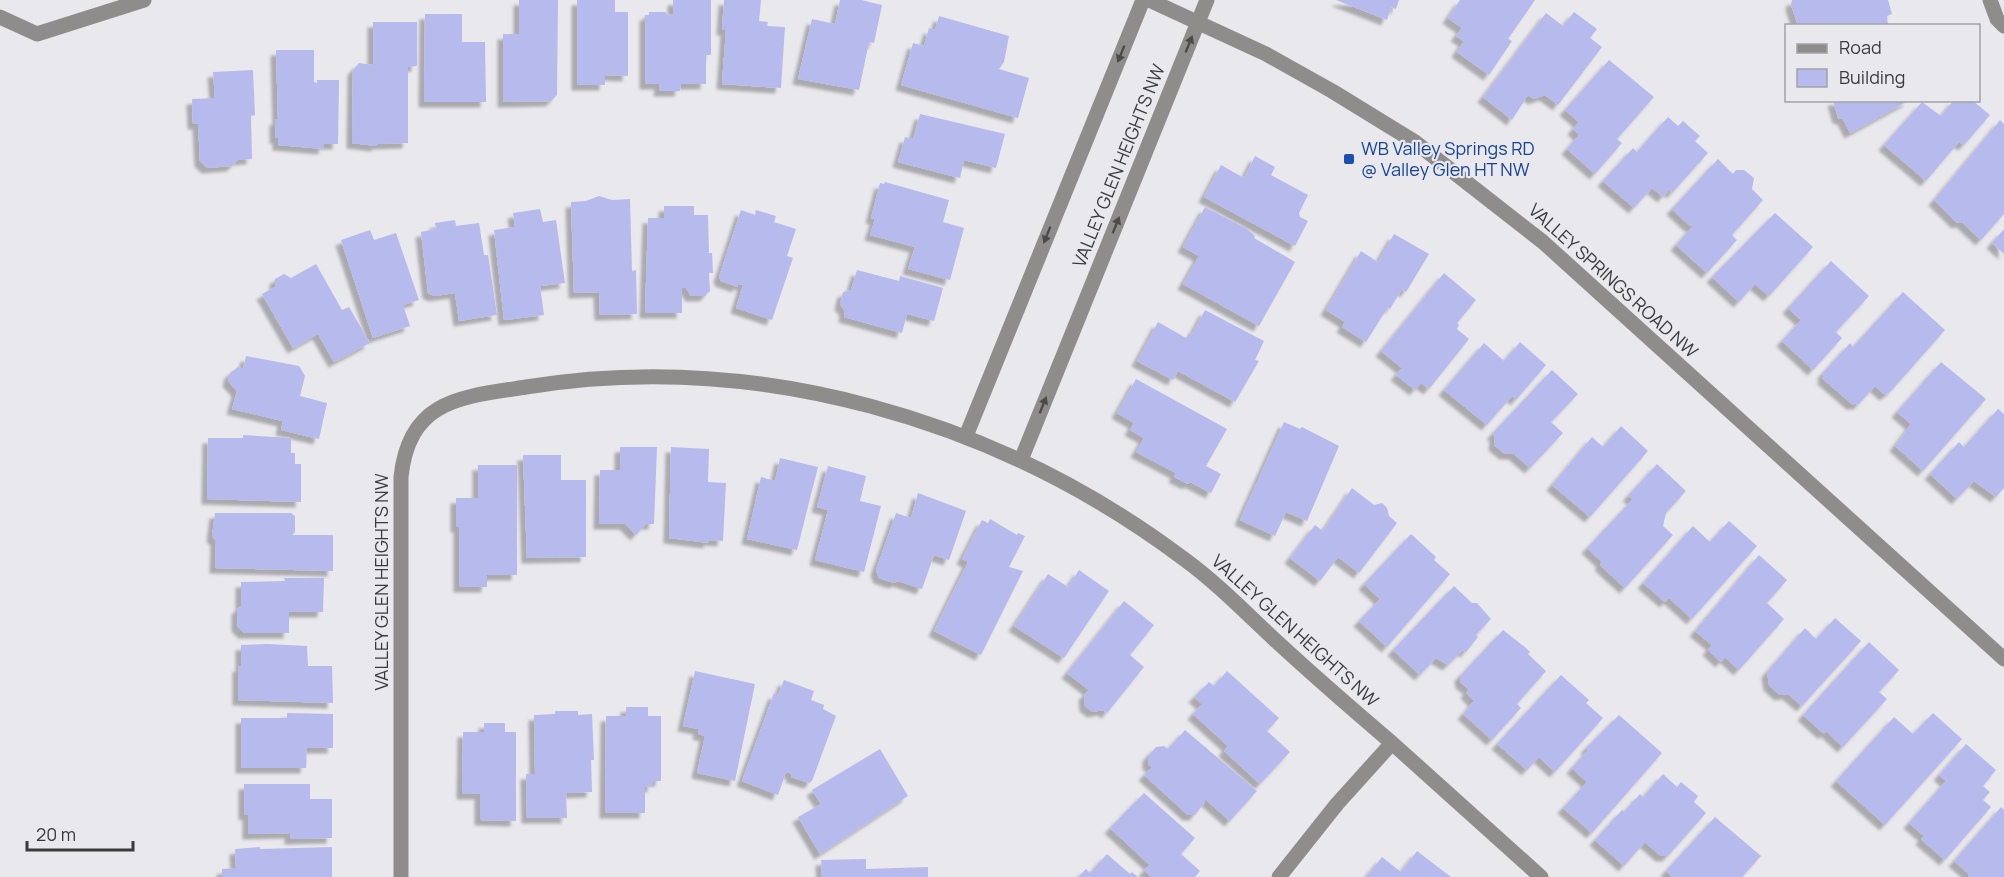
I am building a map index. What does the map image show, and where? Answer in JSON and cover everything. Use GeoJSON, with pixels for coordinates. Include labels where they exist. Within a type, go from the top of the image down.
{"type":"FeatureCollection","features":[{"type":"Feature","properties":{"kind":"street"},"geometry":{"type":"LineString","coordinates":[[0,17],[37,34],[144,0]]}},
{"type":"Feature","properties":{"kind":"street"},"geometry":{"type":"LineString","coordinates":[[966,436],[1143,0]]}},
{"type":"Feature","properties":{"kind":"street","name":"VALLEY SPRINGS ROAD NW"},"geometry":{"type":"LineString","coordinates":[[1149,0],[1198,21],[1332,91],[1415,142],[1544,242],[2004,659]]}},
{"type":"Feature","properties":{"kind":"street","name":"VALLEY GLEN HEIGHTS NW"},"geometry":{"type":"LineString","coordinates":[[1021,460],[1207,0]]}},
{"type":"Feature","properties":{"kind":"street"},"geometry":{"type":"LineString","coordinates":[[1990,0],[1997,19],[2004,27]]}},
{"type":"Feature","properties":{"kind":"street","name":"VALLEY GLEN HEIGHTS NW"},"geometry":{"type":"LineString","coordinates":[[401,877],[401,477],[404,455],[411,435],[434,409],[450,402],[548,383],[659,377],[753,383],[839,398],[966,436],[1068,482],[1185,559],[1541,877]]}},
{"type":"Feature","properties":{"kind":"street"},"geometry":{"type":"LineString","coordinates":[[1279,877],[1337,804],[1392,743]]}},
{"type":"Feature","properties":{"kind":"building"},"geometry":{"type":"Polygon","coordinates":[[[519,0],[558,0],[557,95],[551,101],[503,102],[503,34],[519,34],[519,0]]]}},
{"type":"Feature","properties":{"kind":"building"},"geometry":{"type":"Polygon","coordinates":[[[577,0],[615,0],[615,12],[628,12],[628,76],[605,75],[605,85],[577,85],[577,0]]]}},
{"type":"Feature","properties":{"kind":"building"},"geometry":{"type":"Polygon","coordinates":[[[673,0],[711,0],[711,55],[706,55],[706,84],[681,84],[680,91],[659,91],[660,84],[645,84],[645,15],[649,15],[649,12],[666,12],[666,14],[673,15],[673,0]]]}},
{"type":"Feature","properties":{"kind":"building"},"geometry":{"type":"Polygon","coordinates":[[[724,0],[761,0],[759,21],[768,22],[767,26],[785,27],[781,88],[722,84],[726,30],[722,30],[724,0]]]}},
{"type":"Feature","properties":{"kind":"building"},"geometry":{"type":"Polygon","coordinates":[[[840,0],[861,0],[882,5],[874,43],[869,42],[859,90],[798,79],[812,19],[835,24],[840,0]]]}},
{"type":"Feature","properties":{"kind":"building"},"geometry":{"type":"Polygon","coordinates":[[[1336,0],[1399,0],[1396,9],[1391,7],[1387,20],[1336,0]]]}},
{"type":"Feature","properties":{"kind":"building"},"geometry":{"type":"Polygon","coordinates":[[[1460,0],[1535,0],[1508,39],[1512,41],[1489,75],[1457,52],[1464,41],[1456,36],[1462,28],[1448,18],[1460,0]]]}},
{"type":"Feature","properties":{"kind":"building"},"geometry":{"type":"Polygon","coordinates":[[[1792,0],[1888,0],[1892,14],[1887,16],[1888,24],[1797,24],[1791,5],[1792,0]]]}},
{"type":"Feature","properties":{"kind":"building"},"geometry":{"type":"Polygon","coordinates":[[[1574,12],[1597,29],[1590,38],[1602,47],[1558,105],[1545,95],[1534,99],[1528,95],[1512,120],[1483,97],[1546,13],[1563,26],[1574,12]]]}},
{"type":"Feature","properties":{"kind":"building"},"geometry":{"type":"Polygon","coordinates":[[[425,14],[462,14],[462,42],[485,42],[486,102],[424,102],[425,14]]]}},
{"type":"Feature","properties":{"kind":"building"},"geometry":{"type":"Polygon","coordinates":[[[939,16],[1009,36],[1004,62],[999,69],[1029,78],[1018,118],[901,85],[913,43],[924,46],[929,28],[935,30],[939,16]]]}},
{"type":"Feature","properties":{"kind":"building"},"geometry":{"type":"Polygon","coordinates":[[[373,22],[417,22],[417,66],[408,67],[408,143],[378,144],[376,146],[352,143],[353,70],[359,63],[373,65],[373,22]]]}},
{"type":"Feature","properties":{"kind":"building"},"geometry":{"type":"Polygon","coordinates":[[[276,50],[314,50],[314,82],[339,80],[338,144],[324,144],[324,149],[278,145],[278,138],[275,138],[275,120],[278,119],[276,50]]]}},
{"type":"Feature","properties":{"kind":"building"},"geometry":{"type":"Polygon","coordinates":[[[1609,60],[1654,97],[1617,139],[1622,143],[1595,174],[1567,149],[1579,135],[1573,129],[1579,122],[1565,110],[1609,60]]]}},
{"type":"Feature","properties":{"kind":"building"},"geometry":{"type":"Polygon","coordinates":[[[253,70],[255,115],[251,116],[252,159],[238,160],[232,166],[207,168],[200,161],[198,124],[193,124],[192,99],[215,98],[213,72],[253,70]]]}},
{"type":"Feature","properties":{"kind":"building"},"geometry":{"type":"Polygon","coordinates":[[[1834,102],[1906,102],[1850,133],[1843,119],[1838,118],[1834,102]]]}},
{"type":"Feature","properties":{"kind":"building"},"geometry":{"type":"Polygon","coordinates":[[[1922,102],[1941,116],[1952,102],[1974,102],[1990,115],[1964,145],[1959,142],[1926,181],[1884,145],[1922,102]]]}},
{"type":"Feature","properties":{"kind":"building"},"geometry":{"type":"Polygon","coordinates":[[[920,114],[1005,134],[996,168],[964,160],[960,178],[898,162],[905,137],[913,139],[920,114]]]}},
{"type":"Feature","properties":{"kind":"building"},"geometry":{"type":"Polygon","coordinates":[[[1668,117],[1678,126],[1683,121],[1700,136],[1695,141],[1708,153],[1672,193],[1669,190],[1663,197],[1652,188],[1634,208],[1603,181],[1633,148],[1637,152],[1668,117]]]}},
{"type":"Feature","properties":{"kind":"building"},"geometry":{"type":"Polygon","coordinates":[[[2000,120],[2004,124],[2004,214],[1981,240],[1962,222],[1957,223],[1934,200],[2000,120]]]}},
{"type":"Feature","properties":{"kind":"building"},"geometry":{"type":"Polygon","coordinates":[[[1255,156],[1275,167],[1271,175],[1308,195],[1299,213],[1300,217],[1308,221],[1295,246],[1204,197],[1221,165],[1244,178],[1255,156]]]}},
{"type":"Feature","properties":{"kind":"building"},"geometry":{"type":"Polygon","coordinates":[[[1718,159],[1733,174],[1736,170],[1744,170],[1754,178],[1752,189],[1763,200],[1732,235],[1737,240],[1707,273],[1676,245],[1693,226],[1690,226],[1672,209],[1718,159]]]}},
{"type":"Feature","properties":{"kind":"building"},"geometry":{"type":"Polygon","coordinates":[[[885,182],[949,200],[943,222],[964,228],[950,280],[908,269],[915,247],[870,235],[875,219],[871,218],[880,183],[885,182]]]}},
{"type":"Feature","properties":{"kind":"building"},"geometry":{"type":"Polygon","coordinates":[[[599,196],[612,200],[630,199],[632,271],[636,270],[637,314],[600,315],[599,292],[574,293],[571,202],[586,201],[599,196]]]}},
{"type":"Feature","properties":{"kind":"building"},"geometry":{"type":"Polygon","coordinates":[[[664,206],[694,206],[694,215],[708,215],[709,253],[712,253],[713,273],[709,273],[710,291],[705,296],[691,296],[686,288],[682,288],[682,313],[645,313],[648,218],[664,218],[664,206]]]}},
{"type":"Feature","properties":{"kind":"building"},"geometry":{"type":"Polygon","coordinates":[[[1205,207],[1246,228],[1255,236],[1254,238],[1295,262],[1259,326],[1183,284],[1199,256],[1183,247],[1205,207]]]}},
{"type":"Feature","properties":{"kind":"building"},"geometry":{"type":"Polygon","coordinates":[[[540,209],[543,222],[556,220],[565,283],[540,286],[544,315],[504,320],[494,230],[515,227],[513,213],[540,209]]]}},
{"type":"Feature","properties":{"kind":"building"},"geometry":{"type":"Polygon","coordinates":[[[741,210],[755,215],[756,210],[776,216],[774,222],[796,229],[787,256],[793,258],[772,320],[736,308],[743,285],[738,284],[738,287],[721,281],[719,277],[741,210]]]}},
{"type":"Feature","properties":{"kind":"building"},"geometry":{"type":"Polygon","coordinates":[[[1775,213],[1813,247],[1769,296],[1755,284],[1739,302],[1712,277],[1775,213]]]}},
{"type":"Feature","properties":{"kind":"building"},"geometry":{"type":"Polygon","coordinates":[[[455,220],[456,226],[479,223],[484,255],[488,255],[497,315],[459,321],[455,293],[434,296],[428,293],[421,232],[436,229],[435,223],[455,220]]]}},
{"type":"Feature","properties":{"kind":"building"},"geometry":{"type":"Polygon","coordinates":[[[2004,229],[2004,254],[1992,243],[2004,229]]]}},
{"type":"Feature","properties":{"kind":"building"},"geometry":{"type":"Polygon","coordinates":[[[370,230],[374,240],[396,233],[419,300],[403,305],[410,326],[373,338],[341,240],[370,230]]]}},
{"type":"Feature","properties":{"kind":"building"},"geometry":{"type":"Polygon","coordinates":[[[1394,234],[1429,254],[1406,292],[1402,289],[1366,342],[1342,327],[1345,322],[1326,310],[1361,251],[1378,262],[1394,234]]]}},
{"type":"Feature","properties":{"kind":"building"},"geometry":{"type":"Polygon","coordinates":[[[1831,261],[1869,296],[1836,332],[1842,338],[1813,370],[1782,341],[1801,320],[1788,308],[1831,261]]]}},
{"type":"Feature","properties":{"kind":"building"},"geometry":{"type":"Polygon","coordinates":[[[316,264],[342,310],[349,307],[370,343],[334,362],[318,334],[293,348],[262,294],[275,287],[275,279],[284,274],[291,278],[316,264]]]}},
{"type":"Feature","properties":{"kind":"building"},"geometry":{"type":"Polygon","coordinates":[[[857,270],[899,281],[900,276],[943,288],[934,321],[907,314],[902,333],[844,317],[845,311],[840,304],[843,292],[851,290],[857,270]]]}},
{"type":"Feature","properties":{"kind":"building"},"geometry":{"type":"Polygon","coordinates":[[[1444,273],[1476,300],[1457,323],[1459,325],[1457,329],[1469,339],[1429,389],[1421,383],[1415,390],[1396,375],[1402,368],[1381,351],[1444,273]]]}},
{"type":"Feature","properties":{"kind":"building"},"geometry":{"type":"Polygon","coordinates":[[[1903,292],[1945,330],[1891,391],[1885,395],[1875,386],[1858,405],[1855,403],[1853,405],[1822,378],[1825,376],[1822,374],[1850,343],[1853,347],[1903,292]]]}},
{"type":"Feature","properties":{"kind":"building"},"geometry":{"type":"Polygon","coordinates":[[[1205,310],[1264,341],[1255,360],[1259,361],[1235,402],[1178,371],[1173,380],[1137,361],[1158,322],[1186,338],[1189,333],[1192,334],[1205,310]]]}},
{"type":"Feature","properties":{"kind":"building"},"geometry":{"type":"Polygon","coordinates":[[[1520,342],[1546,365],[1516,400],[1512,396],[1487,425],[1444,390],[1484,343],[1504,361],[1520,342]]]}},
{"type":"Feature","properties":{"kind":"building"},"geometry":{"type":"Polygon","coordinates":[[[246,356],[299,366],[305,376],[300,396],[327,403],[319,439],[281,430],[283,421],[232,409],[237,391],[228,381],[230,373],[238,367],[243,369],[246,356]]]}},
{"type":"Feature","properties":{"kind":"building"},"geometry":{"type":"Polygon","coordinates":[[[1941,362],[1986,399],[1923,471],[1895,446],[1911,424],[1897,412],[1941,362]]]}},
{"type":"Feature","properties":{"kind":"building"},"geometry":{"type":"Polygon","coordinates":[[[1552,370],[1578,394],[1551,422],[1563,433],[1530,468],[1514,454],[1505,454],[1494,445],[1495,436],[1492,434],[1552,370]]]}},
{"type":"Feature","properties":{"kind":"building"},"geometry":{"type":"Polygon","coordinates":[[[1136,379],[1227,429],[1206,466],[1221,474],[1211,493],[1174,477],[1176,473],[1136,452],[1144,438],[1130,430],[1134,423],[1117,413],[1136,379]]]}},
{"type":"Feature","properties":{"kind":"building"},"geometry":{"type":"Polygon","coordinates":[[[1998,409],[2004,414],[2004,488],[1996,497],[1974,481],[1957,499],[1930,474],[1959,442],[1964,447],[1998,409]]]}},
{"type":"Feature","properties":{"kind":"building"},"geometry":{"type":"Polygon","coordinates":[[[1284,422],[1300,429],[1302,427],[1339,446],[1307,521],[1286,512],[1275,536],[1240,520],[1284,422]]]}},
{"type":"Feature","properties":{"kind":"building"},"geometry":{"type":"Polygon","coordinates":[[[1621,426],[1648,451],[1590,517],[1552,485],[1592,437],[1603,447],[1621,426]]]}},
{"type":"Feature","properties":{"kind":"building"},"geometry":{"type":"Polygon","coordinates":[[[243,435],[291,438],[291,453],[295,453],[295,464],[301,464],[301,502],[207,499],[208,438],[243,438],[243,435]]]}},
{"type":"Feature","properties":{"kind":"building"},"geometry":{"type":"Polygon","coordinates":[[[620,447],[657,447],[654,524],[646,524],[636,535],[625,524],[599,524],[600,470],[620,470],[620,447]]]}},
{"type":"Feature","properties":{"kind":"building"},"geometry":{"type":"Polygon","coordinates":[[[671,447],[709,449],[708,482],[726,483],[723,541],[709,540],[709,543],[669,538],[671,447]]]}},
{"type":"Feature","properties":{"kind":"building"},"geometry":{"type":"Polygon","coordinates":[[[523,455],[561,455],[561,480],[586,480],[586,557],[527,558],[523,455]]]}},
{"type":"Feature","properties":{"kind":"building"},"geometry":{"type":"Polygon","coordinates":[[[780,458],[818,467],[797,550],[747,539],[761,477],[775,481],[780,458]]]}},
{"type":"Feature","properties":{"kind":"building"},"geometry":{"type":"Polygon","coordinates":[[[1657,464],[1686,491],[1666,513],[1663,526],[1673,535],[1625,588],[1600,565],[1602,562],[1587,548],[1633,499],[1628,496],[1657,464]]]}},
{"type":"Feature","properties":{"kind":"building"},"geometry":{"type":"Polygon","coordinates":[[[478,465],[517,465],[517,575],[487,575],[487,587],[459,587],[459,527],[456,527],[456,498],[478,498],[478,465]]]}},
{"type":"Feature","properties":{"kind":"building"},"geometry":{"type":"Polygon","coordinates":[[[828,466],[866,476],[860,501],[881,506],[864,572],[815,560],[828,510],[817,507],[828,466]]]}},
{"type":"Feature","properties":{"kind":"building"},"geometry":{"type":"Polygon","coordinates":[[[1352,488],[1374,505],[1382,503],[1387,508],[1389,516],[1397,523],[1359,573],[1338,557],[1320,581],[1290,558],[1315,525],[1323,531],[1352,488]]]}},
{"type":"Feature","properties":{"kind":"building"},"geometry":{"type":"Polygon","coordinates":[[[918,493],[966,511],[949,560],[934,555],[922,589],[898,581],[894,583],[879,578],[876,570],[896,513],[911,518],[918,493]]]}},
{"type":"Feature","properties":{"kind":"building"},"geometry":{"type":"Polygon","coordinates":[[[215,513],[291,513],[295,516],[295,532],[292,535],[333,535],[333,571],[215,568],[216,540],[212,537],[215,513]]]}},
{"type":"Feature","properties":{"kind":"building"},"geometry":{"type":"Polygon","coordinates":[[[990,519],[1017,535],[1018,533],[1025,536],[1009,567],[1023,571],[981,655],[934,631],[968,562],[962,559],[982,520],[988,523],[990,519]]]}},
{"type":"Feature","properties":{"kind":"building"},"geometry":{"type":"Polygon","coordinates":[[[1729,521],[1757,546],[1692,619],[1669,598],[1665,602],[1643,583],[1693,526],[1710,542],[1729,521]]]}},
{"type":"Feature","properties":{"kind":"building"},"geometry":{"type":"Polygon","coordinates":[[[1411,534],[1436,557],[1434,560],[1450,574],[1387,647],[1359,621],[1380,599],[1364,584],[1411,534]]]}},
{"type":"Feature","properties":{"kind":"building"},"geometry":{"type":"Polygon","coordinates":[[[1759,555],[1787,580],[1767,603],[1784,619],[1739,670],[1725,657],[1721,662],[1708,650],[1712,645],[1695,631],[1759,555]]]}},
{"type":"Feature","properties":{"kind":"building"},"geometry":{"type":"Polygon","coordinates":[[[1079,570],[1109,591],[1064,658],[1014,626],[1048,574],[1068,587],[1079,570]]]}},
{"type":"Feature","properties":{"kind":"building"},"geometry":{"type":"Polygon","coordinates":[[[284,578],[324,578],[323,612],[289,612],[289,633],[244,633],[237,626],[237,609],[241,606],[241,582],[285,581],[284,578]]]}},
{"type":"Feature","properties":{"kind":"building"},"geometry":{"type":"Polygon","coordinates":[[[1454,586],[1472,603],[1477,603],[1491,619],[1476,635],[1478,637],[1466,652],[1463,650],[1448,665],[1436,658],[1420,675],[1393,650],[1454,586]]]}},
{"type":"Feature","properties":{"kind":"building"},"geometry":{"type":"Polygon","coordinates":[[[1124,601],[1154,625],[1130,655],[1144,667],[1107,713],[1103,710],[1093,712],[1085,706],[1084,695],[1089,690],[1067,673],[1124,601]]]}},
{"type":"Feature","properties":{"kind":"building"},"geometry":{"type":"Polygon","coordinates":[[[1835,618],[1861,641],[1802,706],[1788,694],[1780,695],[1769,685],[1767,672],[1805,628],[1816,639],[1835,618]]]}},
{"type":"Feature","properties":{"kind":"building"},"geometry":{"type":"Polygon","coordinates":[[[1503,630],[1526,648],[1530,652],[1528,654],[1546,671],[1517,704],[1521,708],[1492,740],[1463,714],[1474,701],[1466,693],[1469,689],[1461,683],[1460,676],[1503,630]]]}},
{"type":"Feature","properties":{"kind":"building"},"geometry":{"type":"Polygon","coordinates":[[[1869,642],[1899,670],[1879,692],[1887,699],[1843,747],[1826,731],[1824,734],[1803,715],[1869,642]]]}},
{"type":"Feature","properties":{"kind":"building"},"geometry":{"type":"Polygon","coordinates":[[[241,645],[307,646],[308,666],[332,666],[333,703],[238,700],[238,666],[241,667],[241,645]]]}},
{"type":"Feature","properties":{"kind":"building"},"geometry":{"type":"Polygon","coordinates":[[[695,671],[755,684],[735,781],[697,773],[705,736],[698,734],[699,729],[683,726],[695,671]]]}},
{"type":"Feature","properties":{"kind":"building"},"geometry":{"type":"Polygon","coordinates":[[[1227,671],[1279,718],[1267,731],[1290,752],[1260,784],[1224,751],[1228,746],[1193,714],[1202,704],[1194,697],[1209,682],[1214,686],[1227,671]]]}},
{"type":"Feature","properties":{"kind":"building"},"geometry":{"type":"Polygon","coordinates":[[[1561,675],[1589,700],[1586,703],[1603,718],[1555,772],[1539,757],[1527,770],[1497,744],[1561,675]]]}},
{"type":"Feature","properties":{"kind":"building"},"geometry":{"type":"Polygon","coordinates":[[[784,680],[814,691],[811,700],[824,705],[823,709],[836,716],[812,781],[809,783],[791,777],[792,774],[786,772],[778,795],[742,781],[774,693],[778,695],[784,680]]]}},
{"type":"Feature","properties":{"kind":"building"},"geometry":{"type":"Polygon","coordinates":[[[626,707],[648,707],[648,716],[661,716],[661,781],[653,781],[653,787],[645,786],[645,813],[605,813],[606,716],[626,716],[626,707]]]}},
{"type":"Feature","properties":{"kind":"building"},"geometry":{"type":"Polygon","coordinates":[[[555,711],[578,711],[578,715],[592,714],[594,760],[591,760],[592,792],[566,793],[567,818],[527,818],[526,774],[535,774],[534,715],[555,714],[555,711]]]}},
{"type":"Feature","properties":{"kind":"building"},"geometry":{"type":"Polygon","coordinates":[[[287,713],[333,714],[333,748],[307,748],[306,768],[241,768],[241,718],[287,718],[287,713]]]}},
{"type":"Feature","properties":{"kind":"building"},"geometry":{"type":"Polygon","coordinates":[[[1933,713],[1962,739],[1885,825],[1836,781],[1894,717],[1913,734],[1933,713]]]}},
{"type":"Feature","properties":{"kind":"building"},"geometry":{"type":"Polygon","coordinates":[[[1619,715],[1662,753],[1592,833],[1563,808],[1587,782],[1572,768],[1588,750],[1586,748],[1619,715]]]}},
{"type":"Feature","properties":{"kind":"building"},"geometry":{"type":"Polygon","coordinates":[[[484,723],[505,723],[505,732],[516,732],[516,821],[480,820],[480,794],[462,794],[463,732],[484,732],[484,723]]]}},
{"type":"Feature","properties":{"kind":"building"},"geometry":{"type":"Polygon","coordinates":[[[1185,730],[1257,791],[1230,821],[1205,799],[1195,815],[1188,815],[1144,775],[1152,767],[1148,764],[1148,756],[1156,747],[1164,746],[1168,749],[1185,730]]]}},
{"type":"Feature","properties":{"kind":"building"},"geometry":{"type":"Polygon","coordinates":[[[1966,744],[1996,770],[1983,786],[1990,792],[1983,800],[1991,807],[1945,860],[1921,839],[1924,836],[1909,823],[1946,781],[1939,775],[1966,744]]]}},
{"type":"Feature","properties":{"kind":"building"},"geometry":{"type":"Polygon","coordinates":[[[880,749],[908,796],[820,854],[798,817],[821,804],[812,790],[880,749]]]}},
{"type":"Feature","properties":{"kind":"building"},"geometry":{"type":"Polygon","coordinates":[[[1663,774],[1677,787],[1681,782],[1698,796],[1694,802],[1706,813],[1668,856],[1661,856],[1645,842],[1624,866],[1595,840],[1622,810],[1624,812],[1640,794],[1643,797],[1663,774]]]}},
{"type":"Feature","properties":{"kind":"building"},"geometry":{"type":"Polygon","coordinates":[[[244,784],[310,784],[310,799],[332,799],[332,838],[290,839],[290,833],[248,834],[248,814],[244,815],[244,784]]]}},
{"type":"Feature","properties":{"kind":"building"},"geometry":{"type":"Polygon","coordinates":[[[1144,793],[1195,838],[1181,854],[1200,871],[1195,877],[1151,877],[1144,870],[1150,865],[1110,828],[1144,793]]]}},
{"type":"Feature","properties":{"kind":"building"},"geometry":{"type":"Polygon","coordinates":[[[2001,807],[2004,810],[2004,877],[1968,877],[1969,874],[1954,861],[2001,807]]]}},
{"type":"Feature","properties":{"kind":"building"},"geometry":{"type":"Polygon","coordinates":[[[1715,817],[1761,856],[1742,877],[1672,877],[1666,871],[1715,817]]]}},
{"type":"Feature","properties":{"kind":"building"},"geometry":{"type":"Polygon","coordinates":[[[260,847],[260,849],[332,847],[332,877],[222,877],[222,869],[236,868],[235,849],[260,847]]]}},
{"type":"Feature","properties":{"kind":"building"},"geometry":{"type":"Polygon","coordinates":[[[1417,851],[1451,877],[1366,877],[1382,857],[1401,872],[1417,851]]]}},
{"type":"Feature","properties":{"kind":"building"},"geometry":{"type":"Polygon","coordinates":[[[1107,854],[1130,874],[1132,872],[1138,877],[1078,877],[1086,869],[1090,873],[1107,854]]]}},
{"type":"Feature","properties":{"kind":"building"},"geometry":{"type":"Polygon","coordinates":[[[866,859],[866,869],[928,867],[928,877],[822,877],[821,860],[866,859]]]}},
{"type":"Feature","properties":{"kind":"place","name":"WB Valley Springs RD @ Valley Glen HT NW"},"geometry":{"type":"Point","coordinates":[1349,159]}}]}
